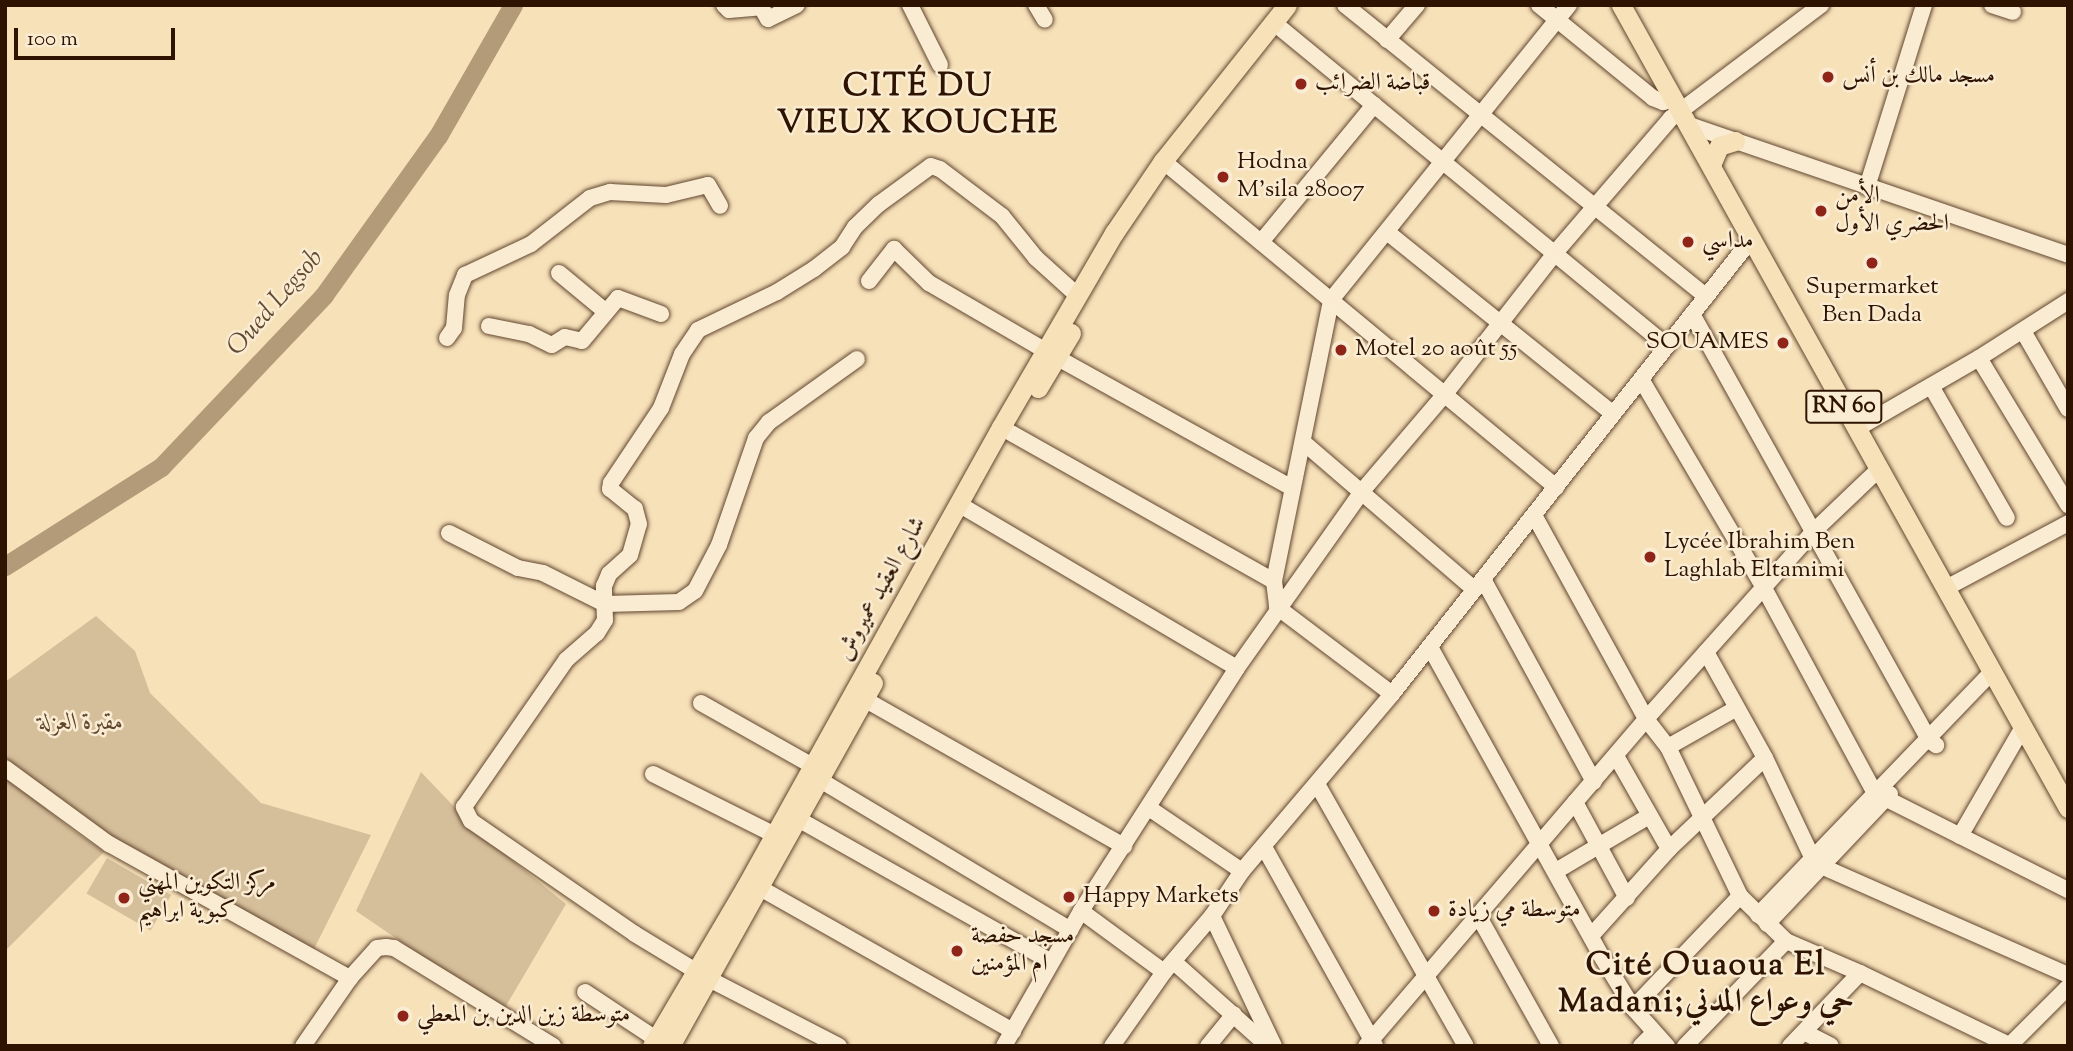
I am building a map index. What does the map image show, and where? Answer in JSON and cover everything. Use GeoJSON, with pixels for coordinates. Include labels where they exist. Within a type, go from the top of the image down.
{"type":"FeatureCollection","features":[{"type":"Feature","properties":{"kind":"main road","name":"شارع العقيد عميروش"},"geometry":{"type":"LineString","coordinates":[[703,975],[774,834],[864,699],[1011,433],[1078,296],[1120,223],[1163,161],[1287,5]]}},
{"type":"Feature","properties":{"kind":"main road","name":"RN 60"},"geometry":{"type":"LineString","coordinates":[[1621,5],[2068,808]]}},
{"type":"Feature","properties":{"kind":"main road"},"geometry":{"type":"LineString","coordinates":[[1710,165],[1719,146],[1735,141]]}},
{"type":"Feature","properties":{"kind":"main road","name":"شارع العقيد عميروش"},"geometry":{"type":"LineString","coordinates":[[659,1044],[760,888],[798,819],[816,772],[1050,354],[1144,208],[1163,161]]}},
{"type":"Feature","properties":{"kind":"street"},"geometry":{"type":"LineString","coordinates":[[724,5],[729,10],[761,7],[766,18],[770,19],[797,5]]}},
{"type":"Feature","properties":{"kind":"street"},"geometry":{"type":"LineString","coordinates":[[910,5],[940,65]]}},
{"type":"Feature","properties":{"kind":"street"},"geometry":{"type":"LineString","coordinates":[[1036,5],[1045,20]]}},
{"type":"Feature","properties":{"kind":"street"},"geometry":{"type":"LineString","coordinates":[[1345,5],[1480,117],[1706,296]]}},
{"type":"Feature","properties":{"kind":"street"},"geometry":{"type":"LineString","coordinates":[[1387,40],[1417,5]]}},
{"type":"Feature","properties":{"kind":"street"},"geometry":{"type":"LineString","coordinates":[[1539,5],[1655,100],[1682,111],[1735,141],[2068,255]]}},
{"type":"Feature","properties":{"kind":"street"},"geometry":{"type":"LineString","coordinates":[[1392,694],[1277,607],[1274,582],[1331,300],[1570,5]]}},
{"type":"Feature","properties":{"kind":"street"},"geometry":{"type":"LineString","coordinates":[[1004,1046],[1082,911],[1237,667],[1277,607],[1363,490],[1445,394],[1555,253],[1682,111],[1821,5]]}},
{"type":"Feature","properties":{"kind":"street"},"geometry":{"type":"LineString","coordinates":[[1867,187],[1924,5]]}},
{"type":"Feature","properties":{"kind":"street"},"geometry":{"type":"LineString","coordinates":[[1992,5],[2013,12]]}},
{"type":"Feature","properties":{"kind":"street"},"geometry":{"type":"LineString","coordinates":[[1273,22],[1667,346]]}},
{"type":"Feature","properties":{"kind":"street"},"geometry":{"type":"LineString","coordinates":[[1261,242],[1374,105]]}},
{"type":"Feature","properties":{"kind":"street"},"geometry":{"type":"LineString","coordinates":[[1163,161],[1556,486]]}},
{"type":"Feature","properties":{"kind":"street"},"geometry":{"type":"LineString","coordinates":[[839,1046],[807,1039],[635,934],[471,821],[464,810],[566,660],[597,633],[605,620],[604,586],[609,574],[630,555],[639,524],[635,509],[612,491],[611,483],[661,408],[693,335],[814,269],[835,254],[855,228],[879,204],[934,166],[990,206],[1036,258],[1078,296]]}},
{"type":"Feature","properties":{"kind":"street"},"geometry":{"type":"LineString","coordinates":[[447,338],[454,328],[457,295],[465,275],[531,244],[590,198],[610,192],[666,195],[706,185],[712,187],[720,206]]}},
{"type":"Feature","properties":{"kind":"street"},"geometry":{"type":"LineString","coordinates":[[1387,232],[1613,414]]}},
{"type":"Feature","properties":{"kind":"street"},"geometry":{"type":"LineString","coordinates":[[1112,1046],[1169,967],[1212,916],[1241,871],[1430,647],[1750,241]]}},
{"type":"Feature","properties":{"kind":"street"},"geometry":{"type":"LineString","coordinates":[[869,281],[894,249],[929,282],[1050,354],[1292,488]]}},
{"type":"Feature","properties":{"kind":"street"},"geometry":{"type":"LineString","coordinates":[[559,273],[605,311]]}},
{"type":"Feature","properties":{"kind":"street"},"geometry":{"type":"LineString","coordinates":[[489,326],[529,334],[549,345],[565,337],[579,342],[618,298],[661,314]]}},
{"type":"Feature","properties":{"kind":"street"},"geometry":{"type":"LineString","coordinates":[[1856,429],[1979,358],[2068,301]]}},
{"type":"Feature","properties":{"kind":"street"},"geometry":{"type":"LineString","coordinates":[[1692,314],[1933,743]]}},
{"type":"Feature","properties":{"kind":"street"},"geometry":{"type":"LineString","coordinates":[[2023,331],[2068,408]]}},
{"type":"Feature","properties":{"kind":"street"},"geometry":{"type":"LineString","coordinates":[[1979,358],[2068,505]]}},
{"type":"Feature","properties":{"kind":"street"},"geometry":{"type":"LineString","coordinates":[[449,533],[518,568],[543,573],[605,604],[678,601],[695,591],[727,526],[756,439],[769,422],[857,359]]}},
{"type":"Feature","properties":{"kind":"street"},"geometry":{"type":"LineString","coordinates":[[1641,379],[1764,587],[1880,797],[2068,890]]}},
{"type":"Feature","properties":{"kind":"street"},"geometry":{"type":"LineString","coordinates":[[1924,390],[2007,518]]}},
{"type":"Feature","properties":{"kind":"street"},"geometry":{"type":"LineString","coordinates":[[1011,433],[1274,582]]}},
{"type":"Feature","properties":{"kind":"street"},"geometry":{"type":"LineString","coordinates":[[1303,442],[1479,584],[1594,782]]}},
{"type":"Feature","properties":{"kind":"street"},"geometry":{"type":"LineString","coordinates":[[1264,846],[1371,1044],[1646,719],[1815,531],[1879,469]]}},
{"type":"Feature","properties":{"kind":"street"},"geometry":{"type":"LineString","coordinates":[[967,509],[1237,667]]}},
{"type":"Feature","properties":{"kind":"street"},"geometry":{"type":"LineString","coordinates":[[1534,514],[1646,719],[1668,747],[1704,816],[1740,896],[1762,920],[1786,941],[1860,973],[2009,1045],[2068,987]]}},
{"type":"Feature","properties":{"kind":"street"},"geometry":{"type":"LineString","coordinates":[[1946,588],[2068,523]]}},
{"type":"Feature","properties":{"kind":"street"},"geometry":{"type":"LineString","coordinates":[[1430,647],[1633,1008],[1663,1042]]}},
{"type":"Feature","properties":{"kind":"street"},"geometry":{"type":"LineString","coordinates":[[1706,652],[1765,758],[1817,863],[2068,975]]}},
{"type":"Feature","properties":{"kind":"street"},"geometry":{"type":"LineString","coordinates":[[1762,920],[1994,677]]}},
{"type":"Feature","properties":{"kind":"street"},"geometry":{"type":"LineString","coordinates":[[864,699],[1124,846]]}},
{"type":"Feature","properties":{"kind":"street"},"geometry":{"type":"LineString","coordinates":[[701,703],[1071,930]]}},
{"type":"Feature","properties":{"kind":"street"},"geometry":{"type":"LineString","coordinates":[[1668,747],[1738,708]]}},
{"type":"Feature","properties":{"kind":"street"},"geometry":{"type":"LineString","coordinates":[[1960,836],[2023,727]]}},
{"type":"Feature","properties":{"kind":"street"},"geometry":{"type":"LineString","coordinates":[[1616,756],[1670,849]]}},
{"type":"Feature","properties":{"kind":"street"},"geometry":{"type":"LineString","coordinates":[[1591,936],[1670,849],[1765,758]]}},
{"type":"Feature","properties":{"kind":"street"},"geometry":{"type":"LineString","coordinates":[[5,768],[109,844],[350,978]]}},
{"type":"Feature","properties":{"kind":"street"},"geometry":{"type":"LineString","coordinates":[[653,774],[774,834]]}},
{"type":"Feature","properties":{"kind":"street"},"geometry":{"type":"LineString","coordinates":[[1317,784],[1466,1046]]}},
{"type":"Feature","properties":{"kind":"street"},"geometry":{"type":"LineString","coordinates":[[1575,802],[1627,898]]}},
{"type":"Feature","properties":{"kind":"street"},"geometry":{"type":"LineString","coordinates":[[1149,808],[1241,871]]}},
{"type":"Feature","properties":{"kind":"street"},"geometry":{"type":"LineString","coordinates":[[1556,871],[1649,816]]}},
{"type":"Feature","properties":{"kind":"street"},"geometry":{"type":"LineString","coordinates":[[798,819],[1052,962]]}},
{"type":"Feature","properties":{"kind":"street"},"geometry":{"type":"LineString","coordinates":[[760,888],[1013,1031]]}},
{"type":"Feature","properties":{"kind":"street"},"geometry":{"type":"LineString","coordinates":[[1633,1008],[1740,896]]}},
{"type":"Feature","properties":{"kind":"street"},"geometry":{"type":"LineString","coordinates":[[1082,911],[1169,967],[1234,1014],[1268,1046]]}},
{"type":"Feature","properties":{"kind":"street"},"geometry":{"type":"LineString","coordinates":[[1212,916],[1274,1046]]}},
{"type":"Feature","properties":{"kind":"street"},"geometry":{"type":"LineString","coordinates":[[1479,917],[1551,1046]]}},
{"type":"Feature","properties":{"kind":"street"},"geometry":{"type":"LineString","coordinates":[[1685,1046],[1786,941]]}},
{"type":"Feature","properties":{"kind":"street"},"geometry":{"type":"LineString","coordinates":[[303,1046],[350,978],[377,948],[394,948],[553,1046]]}},
{"type":"Feature","properties":{"kind":"street"},"geometry":{"type":"LineString","coordinates":[[1790,1046],[1860,973]]}},
{"type":"Feature","properties":{"kind":"street"},"geometry":{"type":"LineString","coordinates":[[585,992],[659,1044]]}},
{"type":"Feature","properties":{"kind":"street"},"geometry":{"type":"LineString","coordinates":[[1208,1046],[1234,1014]]}},
{"type":"Feature","properties":{"kind":"street"},"geometry":{"type":"LineString","coordinates":[[1804,1032],[1831,1046]]}},
{"type":"Feature","properties":{"kind":"street"},"geometry":{"type":"LineString","coordinates":[[1641,1046],[1663,1042]]}},
{"type":"Feature","properties":{"kind":"green space","name":"مقبرة العزلة"},"geometry":{"type":"Polygon","coordinates":[[[96,616],[135,651],[150,693],[261,803],[371,835],[311,955],[116,842],[5,763],[5,682],[96,616]]]}},
{"type":"Feature","properties":{"kind":"green space"},"geometry":{"type":"Polygon","coordinates":[[[421,772],[479,833],[566,904],[503,1011],[356,911],[421,772]]]}},
{"type":"Feature","properties":{"kind":"green space","name":"مقبرة العزلة"},"geometry":{"type":"Polygon","coordinates":[[[5,776],[104,852],[5,951],[5,776]]]}},
{"type":"Feature","properties":{"kind":"green space"},"geometry":{"type":"Polygon","coordinates":[[[107,858],[171,895],[151,931],[86,894],[107,858]]]}},
{"type":"Feature","properties":{"kind":"waterway","name":"Oued Legsob"},"geometry":{"type":"LineString","coordinates":[[5,566],[161,467],[324,295],[438,136],[513,5]]}},
{"type":"Feature","properties":{"kind":"place","name":"مسجد مالك بن أنس"},"geometry":{"type":"Point","coordinates":[1828,77]}},
{"type":"Feature","properties":{"kind":"place","name":"قباضة الضرائب"},"geometry":{"type":"Point","coordinates":[1301,84]}},
{"type":"Feature","properties":{"kind":"place","name":"Hodna M'sila 28007"},"geometry":{"type":"Point","coordinates":[1223,177]}},
{"type":"Feature","properties":{"kind":"place","name":"الأمن الحضري الأول"},"geometry":{"type":"Point","coordinates":[1821,211]}},
{"type":"Feature","properties":{"kind":"place","name":"مداسي"},"geometry":{"type":"Point","coordinates":[1688,242]}},
{"type":"Feature","properties":{"kind":"place","name":"Supermarket Ben Dada"},"geometry":{"type":"Point","coordinates":[1872,263]}},
{"type":"Feature","properties":{"kind":"place","name":"SOUAMES"},"geometry":{"type":"Point","coordinates":[1783,343]}},
{"type":"Feature","properties":{"kind":"place","name":"Motel 20 août 55"},"geometry":{"type":"Point","coordinates":[1341,350]}},
{"type":"Feature","properties":{"kind":"place","name":"Lycée Ibrahim Ben Laghlab Eltamimi"},"geometry":{"type":"Point","coordinates":[1650,557]}},
{"type":"Feature","properties":{"kind":"place","name":"Happy Markets"},"geometry":{"type":"Point","coordinates":[1069,897]}},
{"type":"Feature","properties":{"kind":"place","name":"مركز التكوين المهني كبوية ابراهيم"},"geometry":{"type":"Point","coordinates":[124,898]}},
{"type":"Feature","properties":{"kind":"place","name":"متوسطة مي زيادة"},"geometry":{"type":"Point","coordinates":[1434,911]}},
{"type":"Feature","properties":{"kind":"place","name":"مسجد حفصة ام المؤمنين"},"geometry":{"type":"Point","coordinates":[957,951]}},
{"type":"Feature","properties":{"kind":"place","name":"متوسطة زين الدين بن المعطي"},"geometry":{"type":"Point","coordinates":[403,1016]}},
{"type":"Feature","properties":{"kind":"district","name":"CITÉ DU VIEUX KOUCHE"},"geometry":{"type":"Point","coordinates":[918,106]}},
{"type":"Feature","properties":{"kind":"district","name":"Cité Ouaoua El Madani;حي وعواع المدني"},"geometry":{"type":"Point","coordinates":[1706,986]}}]}
